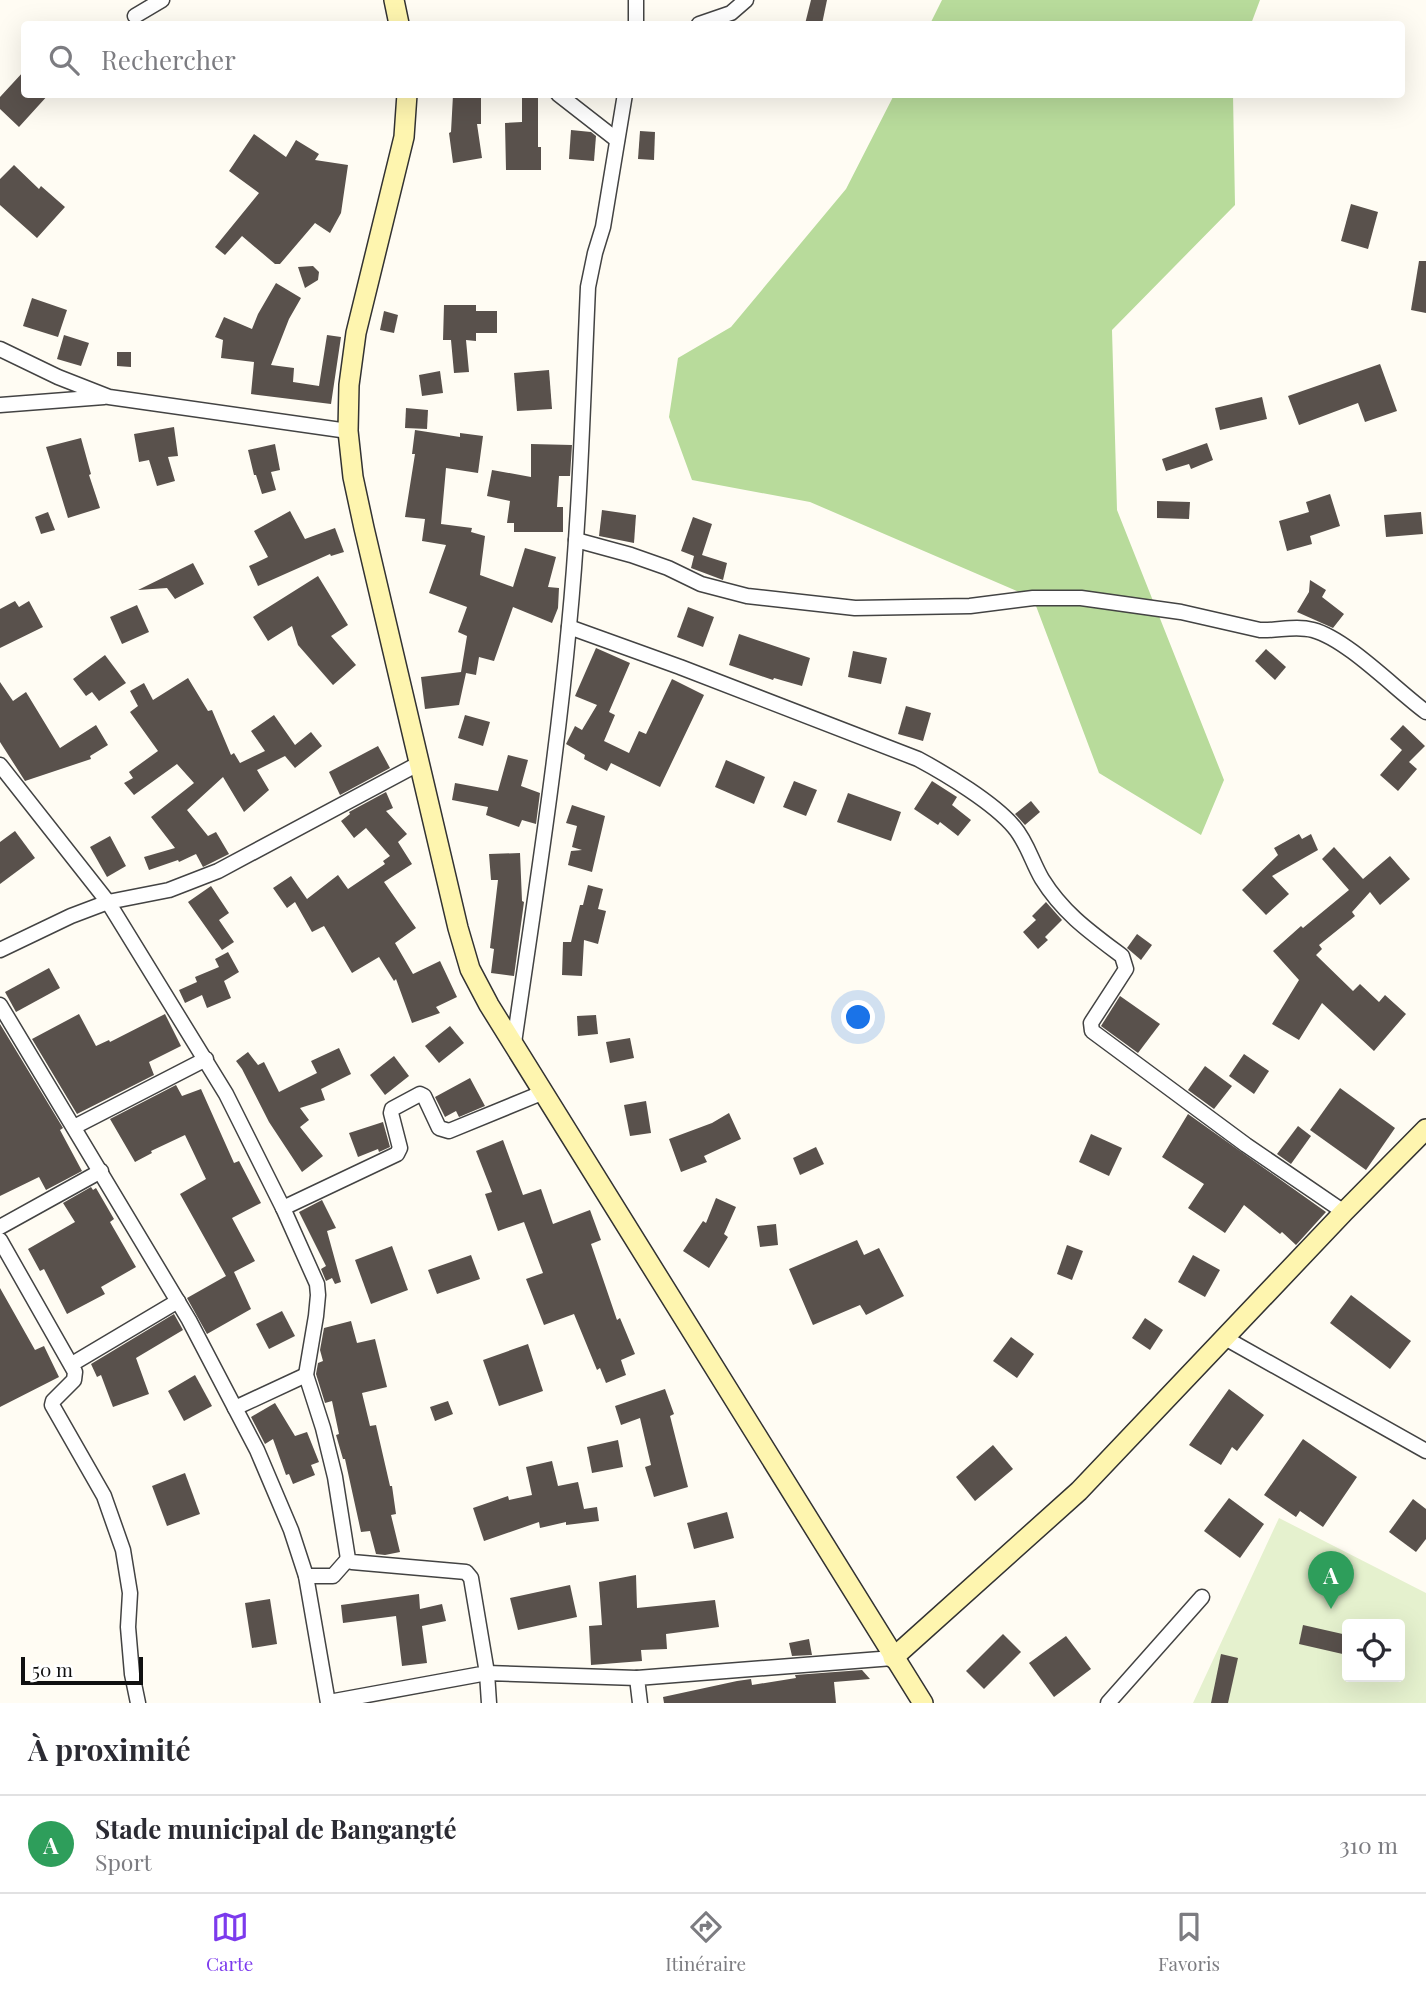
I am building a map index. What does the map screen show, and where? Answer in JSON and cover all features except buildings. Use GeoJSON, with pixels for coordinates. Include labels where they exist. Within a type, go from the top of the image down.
{"type":"FeatureCollection","features":[{"type":"Feature","properties":{"kind":"street"},"geometry":{"type":"LineString","coordinates":[[135,16],[162,0]]}},
{"type":"Feature","properties":{"kind":"street"},"geometry":{"type":"LineString","coordinates":[[394,0],[399,21]]}},
{"type":"Feature","properties":{"kind":"street"},"geometry":{"type":"LineString","coordinates":[[636,0],[636,21]]}},
{"type":"Feature","properties":{"kind":"street"},"geometry":{"type":"LineString","coordinates":[[708,21],[731,13],[746,0]]}},
{"type":"Feature","properties":{"kind":"street"},"geometry":{"type":"LineString","coordinates":[[407,98],[404,137],[356,333],[349,385],[348,431],[353,477],[418,764],[470,969],[489,1005],[923,1703]]}},
{"type":"Feature","properties":{"kind":"street"},"geometry":{"type":"LineString","coordinates":[[563,98],[617,140]]}},
{"type":"Feature","properties":{"kind":"street"},"geometry":{"type":"LineString","coordinates":[[514,1043],[552,789],[569,627],[589,286],[603,227],[624,98]]}},
{"type":"Feature","properties":{"kind":"street"},"geometry":{"type":"LineString","coordinates":[[0,349],[58,377],[109,397]]}},
{"type":"Feature","properties":{"kind":"street"},"geometry":{"type":"LineString","coordinates":[[0,405],[109,397],[348,431]]}},
{"type":"Feature","properties":{"kind":"street"},"geometry":{"type":"LineString","coordinates":[[576,540],[668,568],[701,584],[747,596],[855,608],[970,606],[1033,598],[1081,598],[1181,612],[1260,630],[1292,627],[1313,630],[1340,643],[1426,712]]}},
{"type":"Feature","properties":{"kind":"street"},"geometry":{"type":"LineString","coordinates":[[569,627],[918,759],[947,774],[995,810],[1023,838],[1041,877],[1059,904],[1074,920],[1122,956],[1126,970],[1091,1023],[1092,1031],[1296,1181],[1343,1212]]}},
{"type":"Feature","properties":{"kind":"street"},"geometry":{"type":"LineString","coordinates":[[0,950],[71,916],[108,902],[169,890],[218,871],[418,764]]}},
{"type":"Feature","properties":{"kind":"street"},"geometry":{"type":"LineString","coordinates":[[0,765],[108,902],[206,1059],[283,1208],[318,1289],[306,1375],[335,1477],[348,1559],[352,1562],[470,1574],[489,1703]]}},
{"type":"Feature","properties":{"kind":"street"},"geometry":{"type":"LineString","coordinates":[[0,1005],[178,1301],[262,1461],[291,1530],[306,1576],[328,1703],[486,1674],[637,1678],[893,1658],[1079,1491],[1343,1212],[1426,1129]]}},
{"type":"Feature","properties":{"kind":"street"},"geometry":{"type":"LineString","coordinates":[[75,1127],[206,1059]]}},
{"type":"Feature","properties":{"kind":"street"},"geometry":{"type":"LineString","coordinates":[[283,1208],[397,1154],[400,1148],[392,1109],[420,1094],[427,1101],[439,1128],[449,1131],[544,1092]]}},
{"type":"Feature","properties":{"kind":"street"},"geometry":{"type":"LineString","coordinates":[[0,1227],[101,1171]]}},
{"type":"Feature","properties":{"kind":"street"},"geometry":{"type":"LineString","coordinates":[[0,1240],[75,1372],[74,1380],[52,1405],[104,1496],[123,1550],[130,1594],[128,1627],[132,1674],[138,1703]]}},
{"type":"Feature","properties":{"kind":"street"},"geometry":{"type":"LineString","coordinates":[[72,1364],[178,1301]]}},
{"type":"Feature","properties":{"kind":"street"},"geometry":{"type":"LineString","coordinates":[[1225,1338],[1426,1451]]}},
{"type":"Feature","properties":{"kind":"street"},"geometry":{"type":"LineString","coordinates":[[235,1408],[306,1375]]}},
{"type":"Feature","properties":{"kind":"street"},"geometry":{"type":"LineString","coordinates":[[306,1576],[333,1576],[348,1559]]}},
{"type":"Feature","properties":{"kind":"street"},"geometry":{"type":"LineString","coordinates":[[1108,1703],[1202,1597]]}},
{"type":"Feature","properties":{"kind":"street"},"geometry":{"type":"LineString","coordinates":[[637,1678],[640,1703]]}},
{"type":"Feature","properties":{"kind":"green space"},"geometry":{"type":"Polygon","coordinates":[[[942,0],[1260,0],[1252,21],[932,21],[942,0]]]}},
{"type":"Feature","properties":{"kind":"green space"},"geometry":{"type":"Polygon","coordinates":[[[892,98],[1233,98],[1235,205],[1112,330],[1117,510],[1224,780],[1201,835],[1099,773],[1033,598],[810,502],[692,480],[669,417],[678,358],[731,327],[846,189],[892,98]]]}},
{"type":"Feature","properties":{"kind":"green space"},"geometry":{"type":"Polygon","coordinates":[[[1279,1518],[1426,1593],[1426,1703],[1193,1703],[1279,1518]]]}},
{"type":"Feature","properties":{"kind":"place","name":"Stade municipal de Bangangté"},"geometry":{"type":"Point","coordinates":[1331,1609]}}]}
